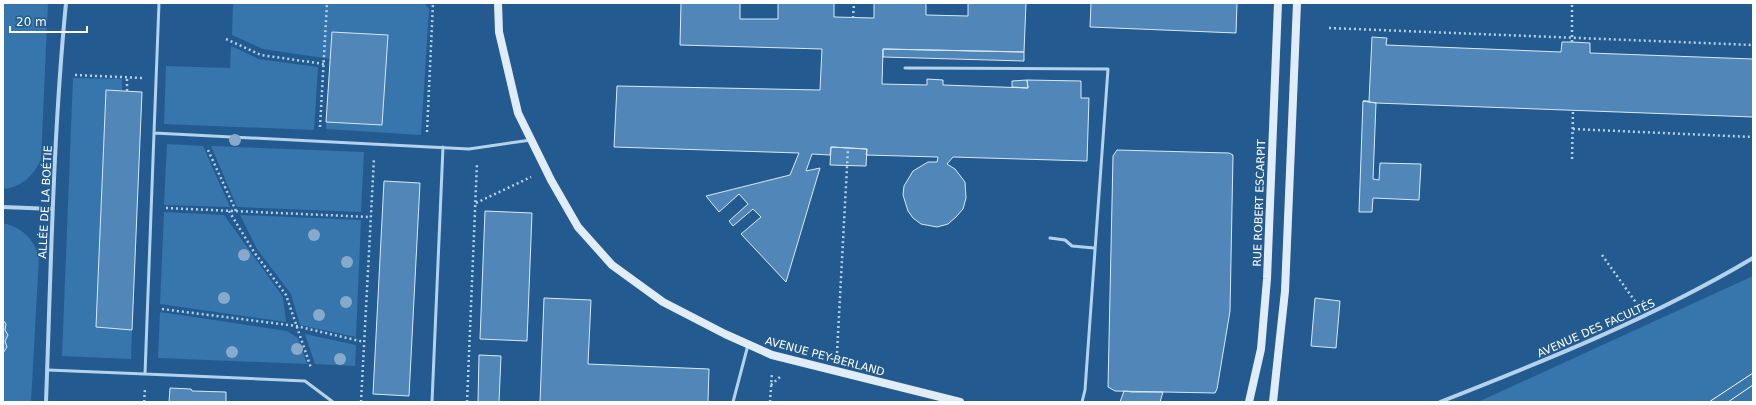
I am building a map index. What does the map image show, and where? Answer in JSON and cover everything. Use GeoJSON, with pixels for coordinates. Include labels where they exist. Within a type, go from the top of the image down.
{"type":"FeatureCollection","features":[{"type":"Feature","properties":{"kind":"street","name":"ALLÉE DE LA BOÉTIE"},"geometry":{"type":"LineString","coordinates":[[46,402],[53,209],[60,74],[66,3]]}},
{"type":"Feature","properties":{"kind":"street","name":"AVENUE PEY-BERLAND"},"geometry":{"type":"LineString","coordinates":[[498,3],[499,32],[518,113],[546,170],[578,227],[612,265],[663,302],[772,355],[960,402]]}},
{"type":"Feature","properties":{"kind":"street","name":"RUE ROBERT ESCARPIT"},"geometry":{"type":"LineString","coordinates":[[1249,402],[1261,349],[1267,279],[1278,3]]}},
{"type":"Feature","properties":{"kind":"street"},"geometry":{"type":"LineString","coordinates":[[1273,402],[1285,291],[1297,3]]}},
{"type":"Feature","properties":{"kind":"street"},"geometry":{"type":"LineString","coordinates":[[3,207],[53,209]]}},
{"type":"Feature","properties":{"kind":"street","name":"AVENUE DES FACULTÉS"},"geometry":{"type":"LineString","coordinates":[[1440,402],[1540,363],[1645,315],[1753,258]]}},
{"type":"Feature","properties":{"kind":"lane"},"geometry":{"type":"LineString","coordinates":[[145,374],[159,3]]}},
{"type":"Feature","properties":{"kind":"lane"},"geometry":{"type":"LineString","coordinates":[[905,68],[1108,68],[1085,390],[1082,402]]}},
{"type":"Feature","properties":{"kind":"lane"},"geometry":{"type":"LineString","coordinates":[[154,132],[469,149],[531,140]]}},
{"type":"Feature","properties":{"kind":"lane"},"geometry":{"type":"LineString","coordinates":[[432,402],[443,148]]}},
{"type":"Feature","properties":{"kind":"lane"},"geometry":{"type":"LineString","coordinates":[[1050,238],[1065,240],[1072,246],[1094,248]]}},
{"type":"Feature","properties":{"kind":"lane"},"geometry":{"type":"LineString","coordinates":[[733,402],[748,344]]}},
{"type":"Feature","properties":{"kind":"lane"},"geometry":{"type":"LineString","coordinates":[[48,370],[306,381],[333,402]]}},
{"type":"Feature","properties":{"kind":"path"},"geometry":{"type":"LineString","coordinates":[[319,141],[327,3]]}},
{"type":"Feature","properties":{"kind":"path"},"geometry":{"type":"LineString","coordinates":[[426,147],[433,3]]}},
{"type":"Feature","properties":{"kind":"path"},"geometry":{"type":"LineString","coordinates":[[853,18],[854,3]]}},
{"type":"Feature","properties":{"kind":"path"},"geometry":{"type":"LineString","coordinates":[[1572,3],[1572,42]]}},
{"type":"Feature","properties":{"kind":"path"},"geometry":{"type":"LineString","coordinates":[[1329,28],[1753,45]]}},
{"type":"Feature","properties":{"kind":"path"},"geometry":{"type":"LineString","coordinates":[[226,39],[261,55],[324,64]]}},
{"type":"Feature","properties":{"kind":"path"},"geometry":{"type":"LineString","coordinates":[[60,74],[156,78]]}},
{"type":"Feature","properties":{"kind":"path"},"geometry":{"type":"LineString","coordinates":[[127,77],[127,91]]}},
{"type":"Feature","properties":{"kind":"path"},"geometry":{"type":"LineString","coordinates":[[1572,159],[1573,110]]}},
{"type":"Feature","properties":{"kind":"path"},"geometry":{"type":"LineString","coordinates":[[1573,129],[1753,136]]}},
{"type":"Feature","properties":{"kind":"path"},"geometry":{"type":"LineString","coordinates":[[201,135],[236,211]]}},
{"type":"Feature","properties":{"kind":"path"},"geometry":{"type":"LineString","coordinates":[[360,402],[374,144]]}},
{"type":"Feature","properties":{"kind":"path"},"geometry":{"type":"LineString","coordinates":[[467,402],[480,147]]}},
{"type":"Feature","properties":{"kind":"path"},"geometry":{"type":"LineString","coordinates":[[836,371],[848,148]]}},
{"type":"Feature","properties":{"kind":"path"},"geometry":{"type":"LineString","coordinates":[[476,203],[546,170]]}},
{"type":"Feature","properties":{"kind":"path"},"geometry":{"type":"LineString","coordinates":[[152,208],[370,217]]}},
{"type":"Feature","properties":{"kind":"path"},"geometry":{"type":"LineString","coordinates":[[229,211],[254,252],[286,295],[311,364],[312,386]]}},
{"type":"Feature","properties":{"kind":"path"},"geometry":{"type":"LineString","coordinates":[[1602,255],[1645,315]]}},
{"type":"Feature","properties":{"kind":"path"},"geometry":{"type":"LineString","coordinates":[[148,307],[296,326],[364,342]]}},
{"type":"Feature","properties":{"kind":"path"},"geometry":{"type":"LineString","coordinates":[[770,402],[772,355]]}},
{"type":"Feature","properties":{"kind":"shaded area"},"geometry":{"type":"Polygon","coordinates":[[[3,3],[48,3],[41,160],[26,180],[16,186],[3,189],[3,3]]]}},
{"type":"Feature","properties":{"kind":"shaded area"},"geometry":{"type":"Polygon","coordinates":[[[233,3],[424,3],[429,9],[421,135],[326,129],[326,122],[382,125],[388,35],[332,32],[330,59],[263,49],[232,35],[233,3]]]}},
{"type":"Feature","properties":{"kind":"shaded area"},"geometry":{"type":"Polygon","coordinates":[[[231,46],[259,59],[318,67],[314,130],[164,124],[166,66],[230,68],[231,46]]]}},
{"type":"Feature","properties":{"kind":"shaded area"},"geometry":{"type":"Polygon","coordinates":[[[73,78],[122,79],[122,91],[106,90],[96,327],[132,330],[131,359],[62,356],[73,78]]]}},
{"type":"Feature","properties":{"kind":"shaded area"},"geometry":{"type":"Polygon","coordinates":[[[167,144],[203,146],[230,207],[164,205],[167,144]]]}},
{"type":"Feature","properties":{"kind":"shaded area"},"geometry":{"type":"Polygon","coordinates":[[[211,146],[364,152],[361,212],[237,207],[211,146]]]}},
{"type":"Feature","properties":{"kind":"shaded area"},"geometry":{"type":"Polygon","coordinates":[[[164,212],[224,215],[283,297],[286,322],[160,304],[164,212]]]}},
{"type":"Feature","properties":{"kind":"shaded area"},"geometry":{"type":"Polygon","coordinates":[[[240,215],[361,220],[356,337],[300,325],[291,294],[257,249],[240,215]]]}},
{"type":"Feature","properties":{"kind":"shaded area"},"geometry":{"type":"Polygon","coordinates":[[[3,223],[10,225],[26,234],[39,256],[31,402],[3,402],[3,223]]]}},
{"type":"Feature","properties":{"kind":"shaded area"},"geometry":{"type":"Polygon","coordinates":[[[1753,276],[1753,402],[1478,402],[1753,276]]]}},
{"type":"Feature","properties":{"kind":"shaded area"},"geometry":{"type":"Polygon","coordinates":[[[160,312],[287,331],[298,338],[307,364],[158,358],[160,312]]]}},
{"type":"Feature","properties":{"kind":"shaded area"},"geometry":{"type":"Polygon","coordinates":[[[305,334],[356,345],[355,366],[315,364],[305,334]]]}},
{"type":"Feature","properties":{"kind":"building"},"geometry":{"type":"Polygon","coordinates":[[[681,3],[740,3],[740,19],[778,19],[778,3],[834,3],[834,17],[874,18],[874,3],[926,3],[926,15],[968,16],[968,3],[1026,3],[1024,52],[883,49],[882,84],[927,85],[927,79],[943,80],[943,85],[1028,88],[1027,80],[1081,81],[1081,98],[1089,98],[1087,161],[953,157],[947,164],[955,169],[965,182],[966,198],[963,209],[956,217],[948,224],[937,227],[921,224],[913,218],[908,211],[903,195],[904,186],[913,171],[928,162],[937,162],[938,157],[866,155],[867,149],[831,147],[830,155],[812,154],[806,171],[820,168],[786,282],[741,234],[761,217],[753,209],[733,226],[729,221],[748,204],[739,194],[719,212],[706,196],[790,175],[799,153],[614,147],[617,86],[820,90],[822,49],[680,45],[681,3]]]}},
{"type":"Feature","properties":{"kind":"building"},"geometry":{"type":"Polygon","coordinates":[[[1091,3],[1237,3],[1236,33],[1090,27],[1091,3]]]}},
{"type":"Feature","properties":{"kind":"building"},"geometry":{"type":"Polygon","coordinates":[[[332,32],[388,35],[382,125],[326,122],[332,32]]]}},
{"type":"Feature","properties":{"kind":"building"},"geometry":{"type":"Polygon","coordinates":[[[1372,37],[1387,38],[1386,45],[1561,52],[1562,42],[1572,42],[1590,43],[1590,53],[1753,59],[1753,117],[1376,103],[1363,101],[1369,101],[1372,37]]]}},
{"type":"Feature","properties":{"kind":"building"},"geometry":{"type":"Polygon","coordinates":[[[883,49],[1024,52],[1024,61],[883,57],[883,49]]]}},
{"type":"Feature","properties":{"kind":"building"},"geometry":{"type":"Polygon","coordinates":[[[1027,80],[1028,88],[1012,87],[1012,81],[1027,80]]]}},
{"type":"Feature","properties":{"kind":"building"},"geometry":{"type":"Polygon","coordinates":[[[106,90],[142,92],[132,330],[96,327],[106,90]]]}},
{"type":"Feature","properties":{"kind":"building"},"geometry":{"type":"Polygon","coordinates":[[[1363,101],[1376,103],[1373,179],[1379,180],[1380,163],[1421,164],[1419,200],[1373,198],[1372,212],[1359,212],[1363,101]]]}},
{"type":"Feature","properties":{"kind":"building"},"geometry":{"type":"Polygon","coordinates":[[[831,147],[867,149],[866,166],[830,165],[831,147]]]}},
{"type":"Feature","properties":{"kind":"building"},"geometry":{"type":"Polygon","coordinates":[[[1117,150],[1229,153],[1233,155],[1230,311],[1217,389],[1215,393],[1115,391],[1108,387],[1113,156],[1117,150]]]}},
{"type":"Feature","properties":{"kind":"building"},"geometry":{"type":"Polygon","coordinates":[[[384,181],[420,183],[409,396],[373,394],[384,181]]]}},
{"type":"Feature","properties":{"kind":"building"},"geometry":{"type":"Polygon","coordinates":[[[485,211],[532,213],[527,341],[480,339],[485,211]]]}},
{"type":"Feature","properties":{"kind":"building"},"geometry":{"type":"Polygon","coordinates":[[[544,298],[591,300],[588,364],[709,369],[708,402],[540,402],[544,298]]]}},
{"type":"Feature","properties":{"kind":"building"},"geometry":{"type":"Polygon","coordinates":[[[1315,298],[1340,301],[1336,348],[1311,346],[1315,298]]]}},
{"type":"Feature","properties":{"kind":"building"},"geometry":{"type":"Polygon","coordinates":[[[3,320],[6,324],[5,330],[8,335],[5,341],[7,347],[3,353],[3,320]]]}},
{"type":"Feature","properties":{"kind":"building"},"geometry":{"type":"Polygon","coordinates":[[[479,355],[501,356],[499,402],[478,402],[479,355]]]}},
{"type":"Feature","properties":{"kind":"building"},"geometry":{"type":"Polygon","coordinates":[[[170,388],[191,389],[192,391],[226,392],[226,402],[169,402],[170,388]]]}},
{"type":"Feature","properties":{"kind":"building"},"geometry":{"type":"Polygon","coordinates":[[[1124,391],[1163,392],[1160,402],[1120,402],[1124,391]]]}},
{"type":"Feature","properties":{"kind":"tram line"},"geometry":{"type":"LineString","coordinates":[[1709,402],[1753,373]]}},
{"type":"Feature","properties":{"kind":"tram line"},"geometry":{"type":"LineString","coordinates":[[1728,402],[1753,385]]}}]}
